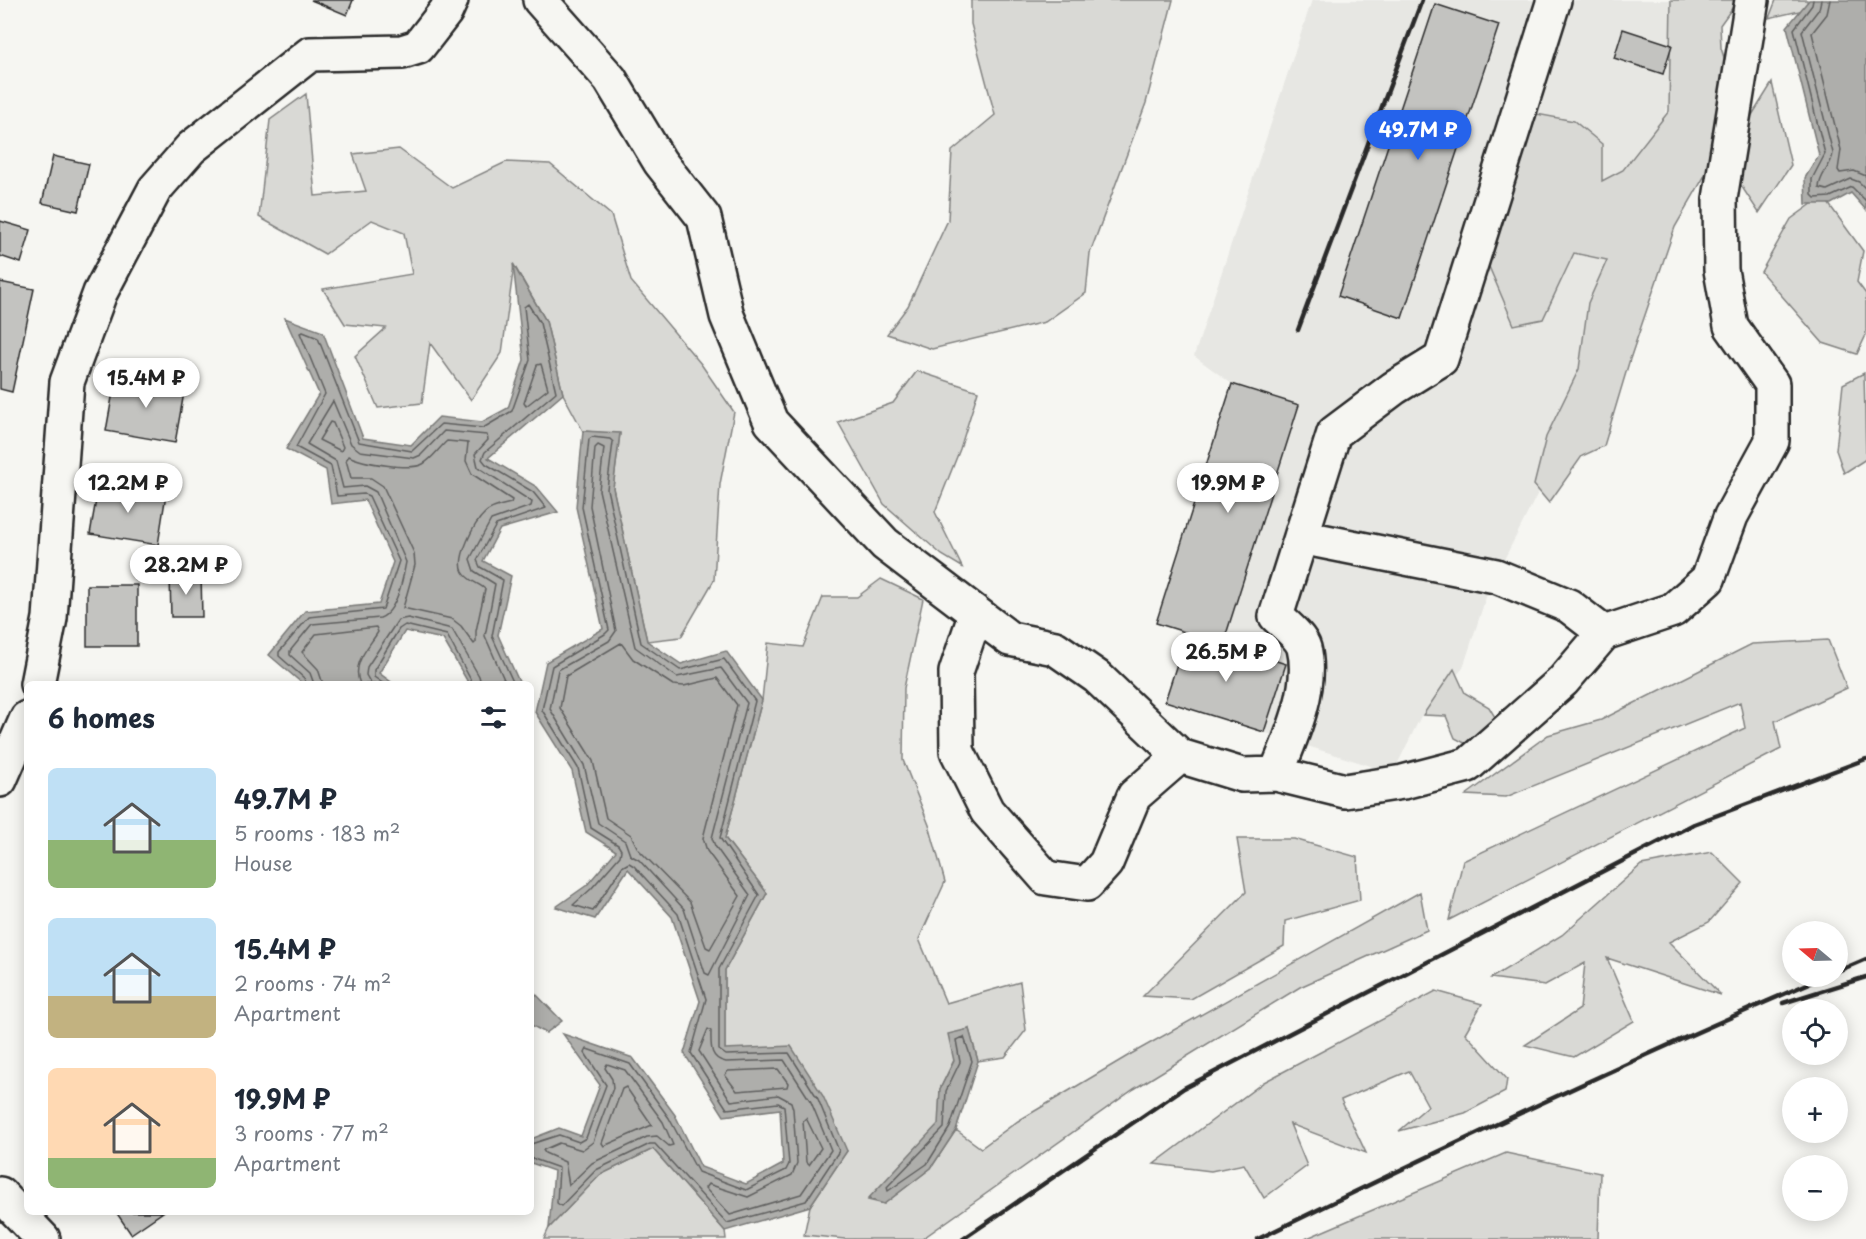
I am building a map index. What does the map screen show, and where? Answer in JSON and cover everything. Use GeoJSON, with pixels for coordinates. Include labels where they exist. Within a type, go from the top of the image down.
{"type":"FeatureCollection","features":[{"type":"Feature","properties":{"kind":"street"},"geometry":{"type":"LineString","coordinates":[[38,681],[50,618],[67,382],[100,293],[155,189],[191,148],[310,54],[402,52],[418,47],[446,11],[451,0]]}},
{"type":"Feature","properties":{"kind":"street"},"geometry":{"type":"LineString","coordinates":[[540,0],[610,78],[660,162],[704,218],[728,316],[771,422],[885,544],[1010,639],[1055,648],[1097,677],[1180,756],[1242,775],[1276,774],[1345,791],[1403,782],[1468,765],[1563,681],[1604,633],[1673,610],[1708,579],[1731,516],[1772,441],[1772,384],[1731,326],[1721,270],[1720,199],[1752,0]]}},
{"type":"Feature","properties":{"kind":"street"},"geometry":{"type":"LineString","coordinates":[[1276,774],[1306,690],[1304,646],[1276,616],[1334,433],[1394,388],[1441,359],[1554,0]]}},
{"type":"Feature","properties":{"kind":"street"},"geometry":{"type":"LineString","coordinates":[[1301,537],[1496,576],[1569,606],[1604,633]]}},
{"type":"Feature","properties":{"kind":"street"},"geometry":{"type":"LineString","coordinates":[[976,613],[956,672],[957,751],[987,812],[1046,878],[1087,884],[1106,863],[1134,796],[1180,756]]}},
{"type":"Feature","properties":{"kind":"street"},"geometry":{"type":"LineString","coordinates":[[0,780],[24,725]]}},
{"type":"Feature","properties":{"kind":"street"},"geometry":{"type":"LineString","coordinates":[[0,1194],[43,1239]]}},
{"type":"Feature","properties":{"kind":"shaded area"},"geometry":{"type":"Polygon","coordinates":[[[971,0],[1173,0],[1146,103],[1090,253],[1086,293],[1045,322],[932,349],[887,334],[908,306],[948,220],[952,151],[995,115],[971,24],[971,0]]]}},
{"type":"Feature","properties":{"kind":"shaded area"},"geometry":{"type":"Polygon","coordinates":[[[1312,0],[1672,0],[1675,88],[1590,307],[1626,320],[1488,591],[1463,668],[1421,716],[1393,773],[1165,701],[1187,633],[1156,623],[1232,384],[1194,356],[1312,0]]]}},
{"type":"Feature","properties":{"kind":"shaded area"},"geometry":{"type":"Polygon","coordinates":[[[1671,0],[1738,0],[1720,25],[1721,48],[1736,95],[1719,151],[1675,227],[1630,359],[1604,446],[1582,456],[1549,503],[1534,485],[1546,437],[1579,369],[1588,303],[1607,260],[1574,253],[1543,319],[1514,325],[1487,262],[1537,114],[1574,121],[1602,144],[1602,181],[1623,170],[1669,111],[1671,0]]]}},
{"type":"Feature","properties":{"kind":"shaded area"},"geometry":{"type":"Polygon","coordinates":[[[1776,0],[1807,0],[1808,9],[1769,18],[1776,0]]]}},
{"type":"Feature","properties":{"kind":"shaded area"},"geometry":{"type":"Polygon","coordinates":[[[1772,83],[1791,165],[1759,213],[1738,181],[1739,136],[1772,83]]]}},
{"type":"Feature","properties":{"kind":"shaded area"},"geometry":{"type":"Polygon","coordinates":[[[306,94],[315,196],[366,191],[353,154],[399,149],[452,188],[506,162],[550,164],[611,215],[631,281],[701,364],[734,412],[720,484],[714,580],[681,637],[647,641],[613,488],[620,434],[583,431],[563,394],[546,321],[514,265],[502,353],[471,400],[430,343],[422,403],[378,408],[355,356],[386,328],[345,324],[323,289],[412,274],[404,233],[372,220],[325,254],[259,217],[270,120],[306,94]]]}},
{"type":"Feature","properties":{"kind":"shaded area"},"geometry":{"type":"Polygon","coordinates":[[[1823,196],[1863,251],[1857,282],[1866,294],[1866,335],[1857,354],[1823,343],[1761,272],[1791,219],[1823,196]]]}},
{"type":"Feature","properties":{"kind":"shaded area"},"geometry":{"type":"Polygon","coordinates":[[[917,371],[978,391],[960,449],[935,512],[962,567],[942,555],[884,504],[838,422],[893,403],[917,371]]]}},
{"type":"Feature","properties":{"kind":"shaded area"},"geometry":{"type":"Polygon","coordinates":[[[1864,373],[1866,459],[1844,473],[1836,450],[1843,384],[1864,373]]]}},
{"type":"Feature","properties":{"kind":"shaded area"},"geometry":{"type":"Polygon","coordinates":[[[881,579],[923,599],[904,688],[903,760],[929,825],[945,882],[919,939],[946,1003],[1020,982],[1026,1030],[1005,1057],[978,1061],[969,1029],[940,1089],[939,1124],[868,1200],[884,1204],[931,1168],[956,1130],[981,1148],[1018,1121],[1131,1054],[1420,892],[1427,930],[1300,987],[1134,1089],[922,1239],[845,1239],[804,1235],[810,1206],[847,1151],[725,1049],[725,970],[767,893],[725,838],[762,700],[768,643],[803,647],[823,597],[857,597],[881,579]]]}},
{"type":"Feature","properties":{"kind":"shaded area"},"geometry":{"type":"Polygon","coordinates":[[[1828,640],[1847,688],[1775,721],[1781,749],[1449,920],[1463,861],[1745,728],[1740,702],[1506,797],[1466,795],[1548,735],[1601,720],[1752,644],[1828,640]]]}},
{"type":"Feature","properties":{"kind":"shaded area"},"geometry":{"type":"Polygon","coordinates":[[[1454,669],[1465,693],[1489,707],[1501,727],[1476,749],[1455,738],[1446,716],[1423,715],[1454,669]]]}},
{"type":"Feature","properties":{"kind":"shaded area"},"geometry":{"type":"Polygon","coordinates":[[[1237,839],[1294,839],[1357,857],[1360,900],[1285,921],[1284,946],[1191,999],[1143,996],[1246,892],[1237,839]]]}},
{"type":"Feature","properties":{"kind":"shaded area"},"geometry":{"type":"Polygon","coordinates":[[[1712,852],[1743,883],[1709,922],[1669,942],[1721,995],[1607,958],[1634,1021],[1574,1057],[1525,1045],[1580,1009],[1585,963],[1545,985],[1491,978],[1562,935],[1641,865],[1712,852]]]}},
{"type":"Feature","properties":{"kind":"shaded area"},"geometry":{"type":"Polygon","coordinates":[[[1436,991],[1482,1004],[1465,1033],[1507,1079],[1505,1092],[1465,1113],[1399,1131],[1428,1106],[1409,1071],[1341,1100],[1366,1153],[1290,1124],[1307,1166],[1264,1198],[1244,1164],[1211,1171],[1154,1164],[1264,1082],[1436,991]]]}},
{"type":"Feature","properties":{"kind":"shaded area"},"geometry":{"type":"Polygon","coordinates":[[[653,1149],[725,1231],[726,1239],[544,1239],[549,1228],[600,1175],[653,1149]]]}},
{"type":"Feature","properties":{"kind":"shaded area"},"geometry":{"type":"Polygon","coordinates":[[[1506,1153],[1600,1173],[1598,1239],[1305,1239],[1506,1153]]]}},
{"type":"Feature","properties":{"kind":"water"},"geometry":{"type":"Polygon","coordinates":[[[1809,0],[1866,0],[1866,210],[1851,193],[1831,204],[1806,204],[1805,178],[1819,155],[1787,27],[1809,0]]]}},
{"type":"Feature","properties":{"kind":"water"},"geometry":{"type":"Polygon","coordinates":[[[513,264],[546,321],[563,394],[488,458],[537,487],[558,512],[500,529],[483,561],[511,576],[498,635],[519,681],[467,681],[443,639],[405,631],[379,673],[390,681],[299,681],[269,655],[305,611],[379,604],[393,562],[365,500],[331,504],[326,470],[286,449],[319,394],[285,318],[323,332],[363,438],[411,445],[439,417],[482,422],[508,408],[524,360],[513,264]]]}},
{"type":"Feature","properties":{"kind":"water"},"geometry":{"type":"Polygon","coordinates":[[[583,431],[620,433],[613,488],[647,641],[681,664],[726,651],[762,700],[725,838],[767,893],[725,970],[725,1049],[791,1046],[823,1096],[847,1151],[810,1206],[725,1231],[653,1149],[600,1175],[549,1228],[554,1171],[534,1164],[534,1138],[559,1128],[581,1136],[600,1085],[563,1034],[633,1058],[675,1115],[701,1167],[746,1184],[783,1164],[780,1109],[724,1116],[684,1053],[700,1001],[672,917],[628,869],[595,919],[556,907],[587,885],[616,851],[586,832],[572,771],[535,712],[546,662],[603,629],[576,507],[583,431]]]}},
{"type":"Feature","properties":{"kind":"water"},"geometry":{"type":"Polygon","coordinates":[[[534,992],[562,1021],[546,1033],[534,1027],[534,992]]]}},
{"type":"Feature","properties":{"kind":"water"},"geometry":{"type":"Polygon","coordinates":[[[969,1029],[978,1061],[956,1130],[931,1168],[884,1204],[868,1199],[938,1124],[940,1089],[954,1061],[948,1034],[969,1029]]]}},
{"type":"Feature","properties":{"kind":"building"},"geometry":{"type":"Polygon","coordinates":[[[311,0],[353,0],[347,15],[311,0]]]}},
{"type":"Feature","properties":{"kind":"building"},"geometry":{"type":"Polygon","coordinates":[[[1435,4],[1499,25],[1402,318],[1338,296],[1435,4]]]}},
{"type":"Feature","properties":{"kind":"building"},"geometry":{"type":"Polygon","coordinates":[[[1623,29],[1672,45],[1663,74],[1614,58],[1623,29]]]}},
{"type":"Feature","properties":{"kind":"building"},"geometry":{"type":"Polygon","coordinates":[[[53,156],[89,164],[78,211],[42,203],[53,156]]]}},
{"type":"Feature","properties":{"kind":"building"},"geometry":{"type":"Polygon","coordinates":[[[0,221],[31,230],[21,263],[0,256],[0,221]]]}},
{"type":"Feature","properties":{"kind":"building"},"geometry":{"type":"Polygon","coordinates":[[[0,282],[34,289],[12,392],[0,389],[0,282]]]}},
{"type":"Feature","properties":{"kind":"building"},"geometry":{"type":"Polygon","coordinates":[[[116,375],[185,387],[175,443],[106,431],[116,375]]]}},
{"type":"Feature","properties":{"kind":"building"},"geometry":{"type":"Polygon","coordinates":[[[1232,384],[1299,405],[1223,644],[1156,623],[1232,384]]]}},
{"type":"Feature","properties":{"kind":"building"},"geometry":{"type":"Polygon","coordinates":[[[99,483],[166,494],[158,545],[90,534],[99,483]]]}},
{"type":"Feature","properties":{"kind":"building"},"geometry":{"type":"Polygon","coordinates":[[[201,575],[202,617],[171,617],[170,576],[201,575]]]}},
{"type":"Feature","properties":{"kind":"building"},"geometry":{"type":"Polygon","coordinates":[[[87,585],[137,585],[137,646],[87,646],[87,585]]]}},
{"type":"Feature","properties":{"kind":"building"},"geometry":{"type":"Polygon","coordinates":[[[1187,633],[1286,664],[1264,732],[1165,701],[1187,633]]]}},
{"type":"Feature","properties":{"kind":"building"},"geometry":{"type":"Polygon","coordinates":[[[118,1215],[159,1215],[131,1234],[118,1215]]]}},
{"type":"Feature","properties":{"kind":"railway"},"geometry":{"type":"LineString","coordinates":[[1298,330],[1422,0]]}},
{"type":"Feature","properties":{"kind":"railway"},"geometry":{"type":"LineString","coordinates":[[963,1239],[1184,1088],[1694,824],[1866,759]]}},
{"type":"Feature","properties":{"kind":"railway"},"geometry":{"type":"LineString","coordinates":[[1848,967],[1866,959]]}},
{"type":"Feature","properties":{"kind":"railway"},"geometry":{"type":"LineString","coordinates":[[1796,999],[1866,977]]}},
{"type":"Feature","properties":{"kind":"railway"},"geometry":{"type":"LineString","coordinates":[[1258,1239],[1540,1104],[1801,987]]}}]}
